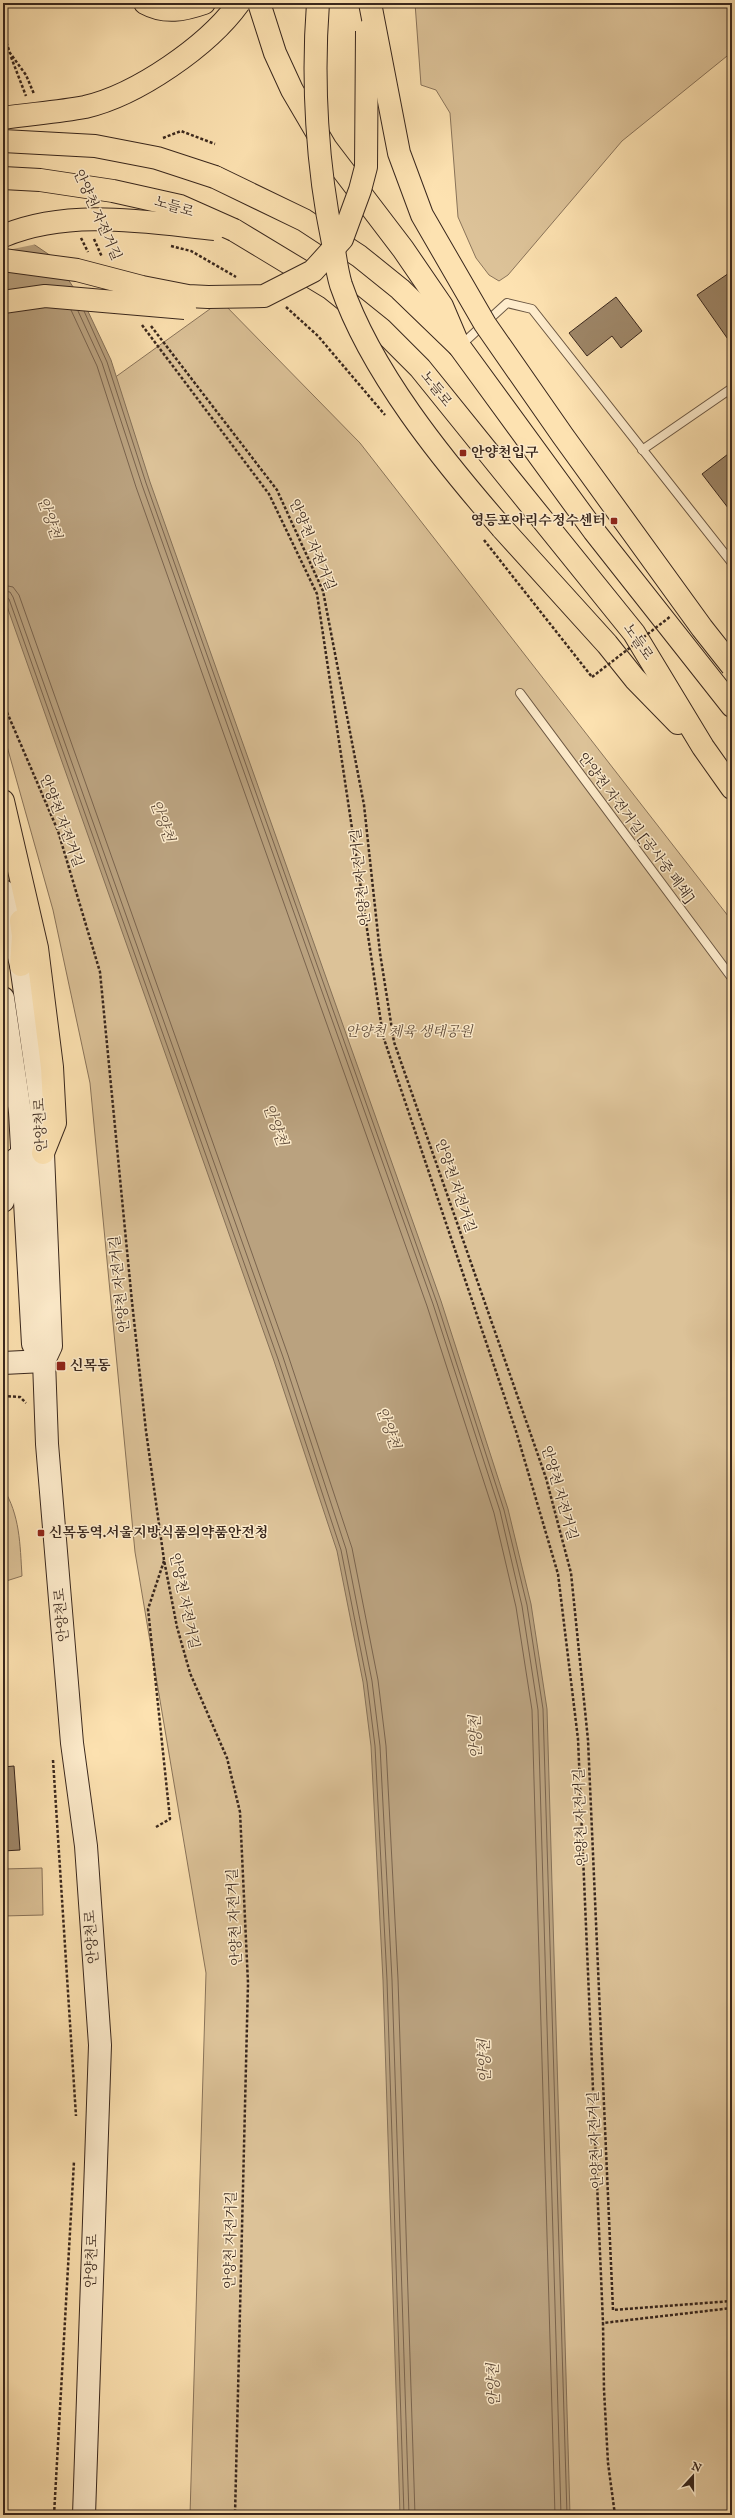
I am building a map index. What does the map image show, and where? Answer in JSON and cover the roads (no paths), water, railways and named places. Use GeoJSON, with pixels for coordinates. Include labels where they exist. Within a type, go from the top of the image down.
{"type":"FeatureCollection","features":[{"type":"Feature","properties":{"kind":"main road"},"geometry":{"type":"LineString","coordinates":[[145,3],[164,10],[176,11],[204,3]]}},
{"type":"Feature","properties":{"kind":"main road"},"geometry":{"type":"LineString","coordinates":[[3,118],[86,107],[134,88],[192,50],[213,33],[239,3]]}},
{"type":"Feature","properties":{"kind":"main road"},"geometry":{"type":"LineString","coordinates":[[259,3],[274,53],[292,90],[326,148],[403,249],[442,306],[459,346]]}},
{"type":"Feature","properties":{"kind":"main road"},"geometry":{"type":"LineString","coordinates":[[318,3],[316,68],[322,175],[341,285],[367,342],[390,381],[419,425],[502,528],[607,644],[635,679],[703,747]]}},
{"type":"Feature","properties":{"kind":"main road"},"geometry":{"type":"LineString","coordinates":[[3,302],[45,296],[214,309],[236,306],[264,296],[313,271],[342,239],[352,215],[366,167],[369,3]]}},
{"type":"Feature","properties":{"kind":"main road"},"geometry":{"type":"LineString","coordinates":[[369,3],[399,153],[422,215],[485,324],[563,436],[702,628],[732,666]]}},
{"type":"Feature","properties":{"kind":"main road"},"geometry":{"type":"LineString","coordinates":[[3,141],[95,146],[157,158],[215,177],[304,220],[359,256],[400,290],[459,346],[594,531],[728,699]]}},
{"type":"Feature","properties":{"kind":"main road","name":"노들로"},"geometry":{"type":"LineString","coordinates":[[3,178],[40,180],[113,191],[173,204],[234,230],[330,288],[381,329],[420,368],[634,633],[703,747],[732,788]]}},
{"type":"Feature","properties":{"kind":"main road"},"geometry":{"type":"LineString","coordinates":[[3,236],[53,222],[99,219],[234,230]]}},
{"type":"Feature","properties":{"kind":"main road"},"geometry":{"type":"LineString","coordinates":[[3,260],[77,270],[188,296],[264,296]]}},
{"type":"Feature","properties":{"kind":"main road"},"geometry":{"type":"LineString","coordinates":[[5,806],[37,948],[52,1067],[55,1123],[43,1153]]}},
{"type":"Feature","properties":{"kind":"main road"},"geometry":{"type":"LineString","coordinates":[[3,837],[10,861],[23,936],[21,965]]}},
{"type":"Feature","properties":{"kind":"main road","name":"안양천로"},"geometry":{"type":"LineString","coordinates":[[3,892],[21,965],[41,1105],[50,1346],[44,1361],[47,1444],[72,1743],[86,1846],[100,2044],[84,2515]]}},
{"type":"Feature","properties":{"kind":"main road","name":"안양천로"},"geometry":{"type":"LineString","coordinates":[[3,998],[21,1136],[33,1344],[44,1361]]}},
{"type":"Feature","properties":{"kind":"main road"},"geometry":{"type":"LineString","coordinates":[[3,1201],[10,1183],[21,1136]]}},
{"type":"Feature","properties":{"kind":"main road"},"geometry":{"type":"LineString","coordinates":[[3,1363],[44,1361]]}},
{"type":"Feature","properties":{"kind":"lane"},"geometry":{"type":"LineString","coordinates":[[459,346],[507,303],[532,309],[732,562]]}},
{"type":"Feature","properties":{"kind":"lane"},"geometry":{"type":"LineString","coordinates":[[642,450],[732,388]]}},
{"type":"Feature","properties":{"kind":"lane","name":"안양천 자전거길 [공사중 폐쇄]"},"geometry":{"type":"LineString","coordinates":[[520,693],[732,978]]}},
{"type":"Feature","properties":{"kind":"water","name":"안양천"},"geometry":{"type":"Polygon","coordinates":[[[3,189],[29,241],[54,258],[85,305],[111,360],[150,482],[441,1301],[508,1509],[531,1604],[547,1709],[570,2515],[400,2515],[383,1980],[371,1746],[363,1682],[337,1551],[274,1361],[3,595],[3,189]]]}},
{"type":"Feature","properties":{"kind":"place","name":"안양천입구"},"geometry":{"type":"Point","coordinates":[463,453]}},
{"type":"Feature","properties":{"kind":"place","name":"영등포아리수정수센터"},"geometry":{"type":"Point","coordinates":[614,521]}},
{"type":"Feature","properties":{"kind":"place","name":"신목동"},"geometry":{"type":"Point","coordinates":[61,1366]}},
{"type":"Feature","properties":{"kind":"place","name":"신목동역.서울지방식품의약품안전청"},"geometry":{"type":"Point","coordinates":[41,1533]}},
{"type":"Feature","properties":{"kind":"park label","name":"안양천 체육 생태공원"},"geometry":{"type":"Point","coordinates":[409,1032]}}]}
